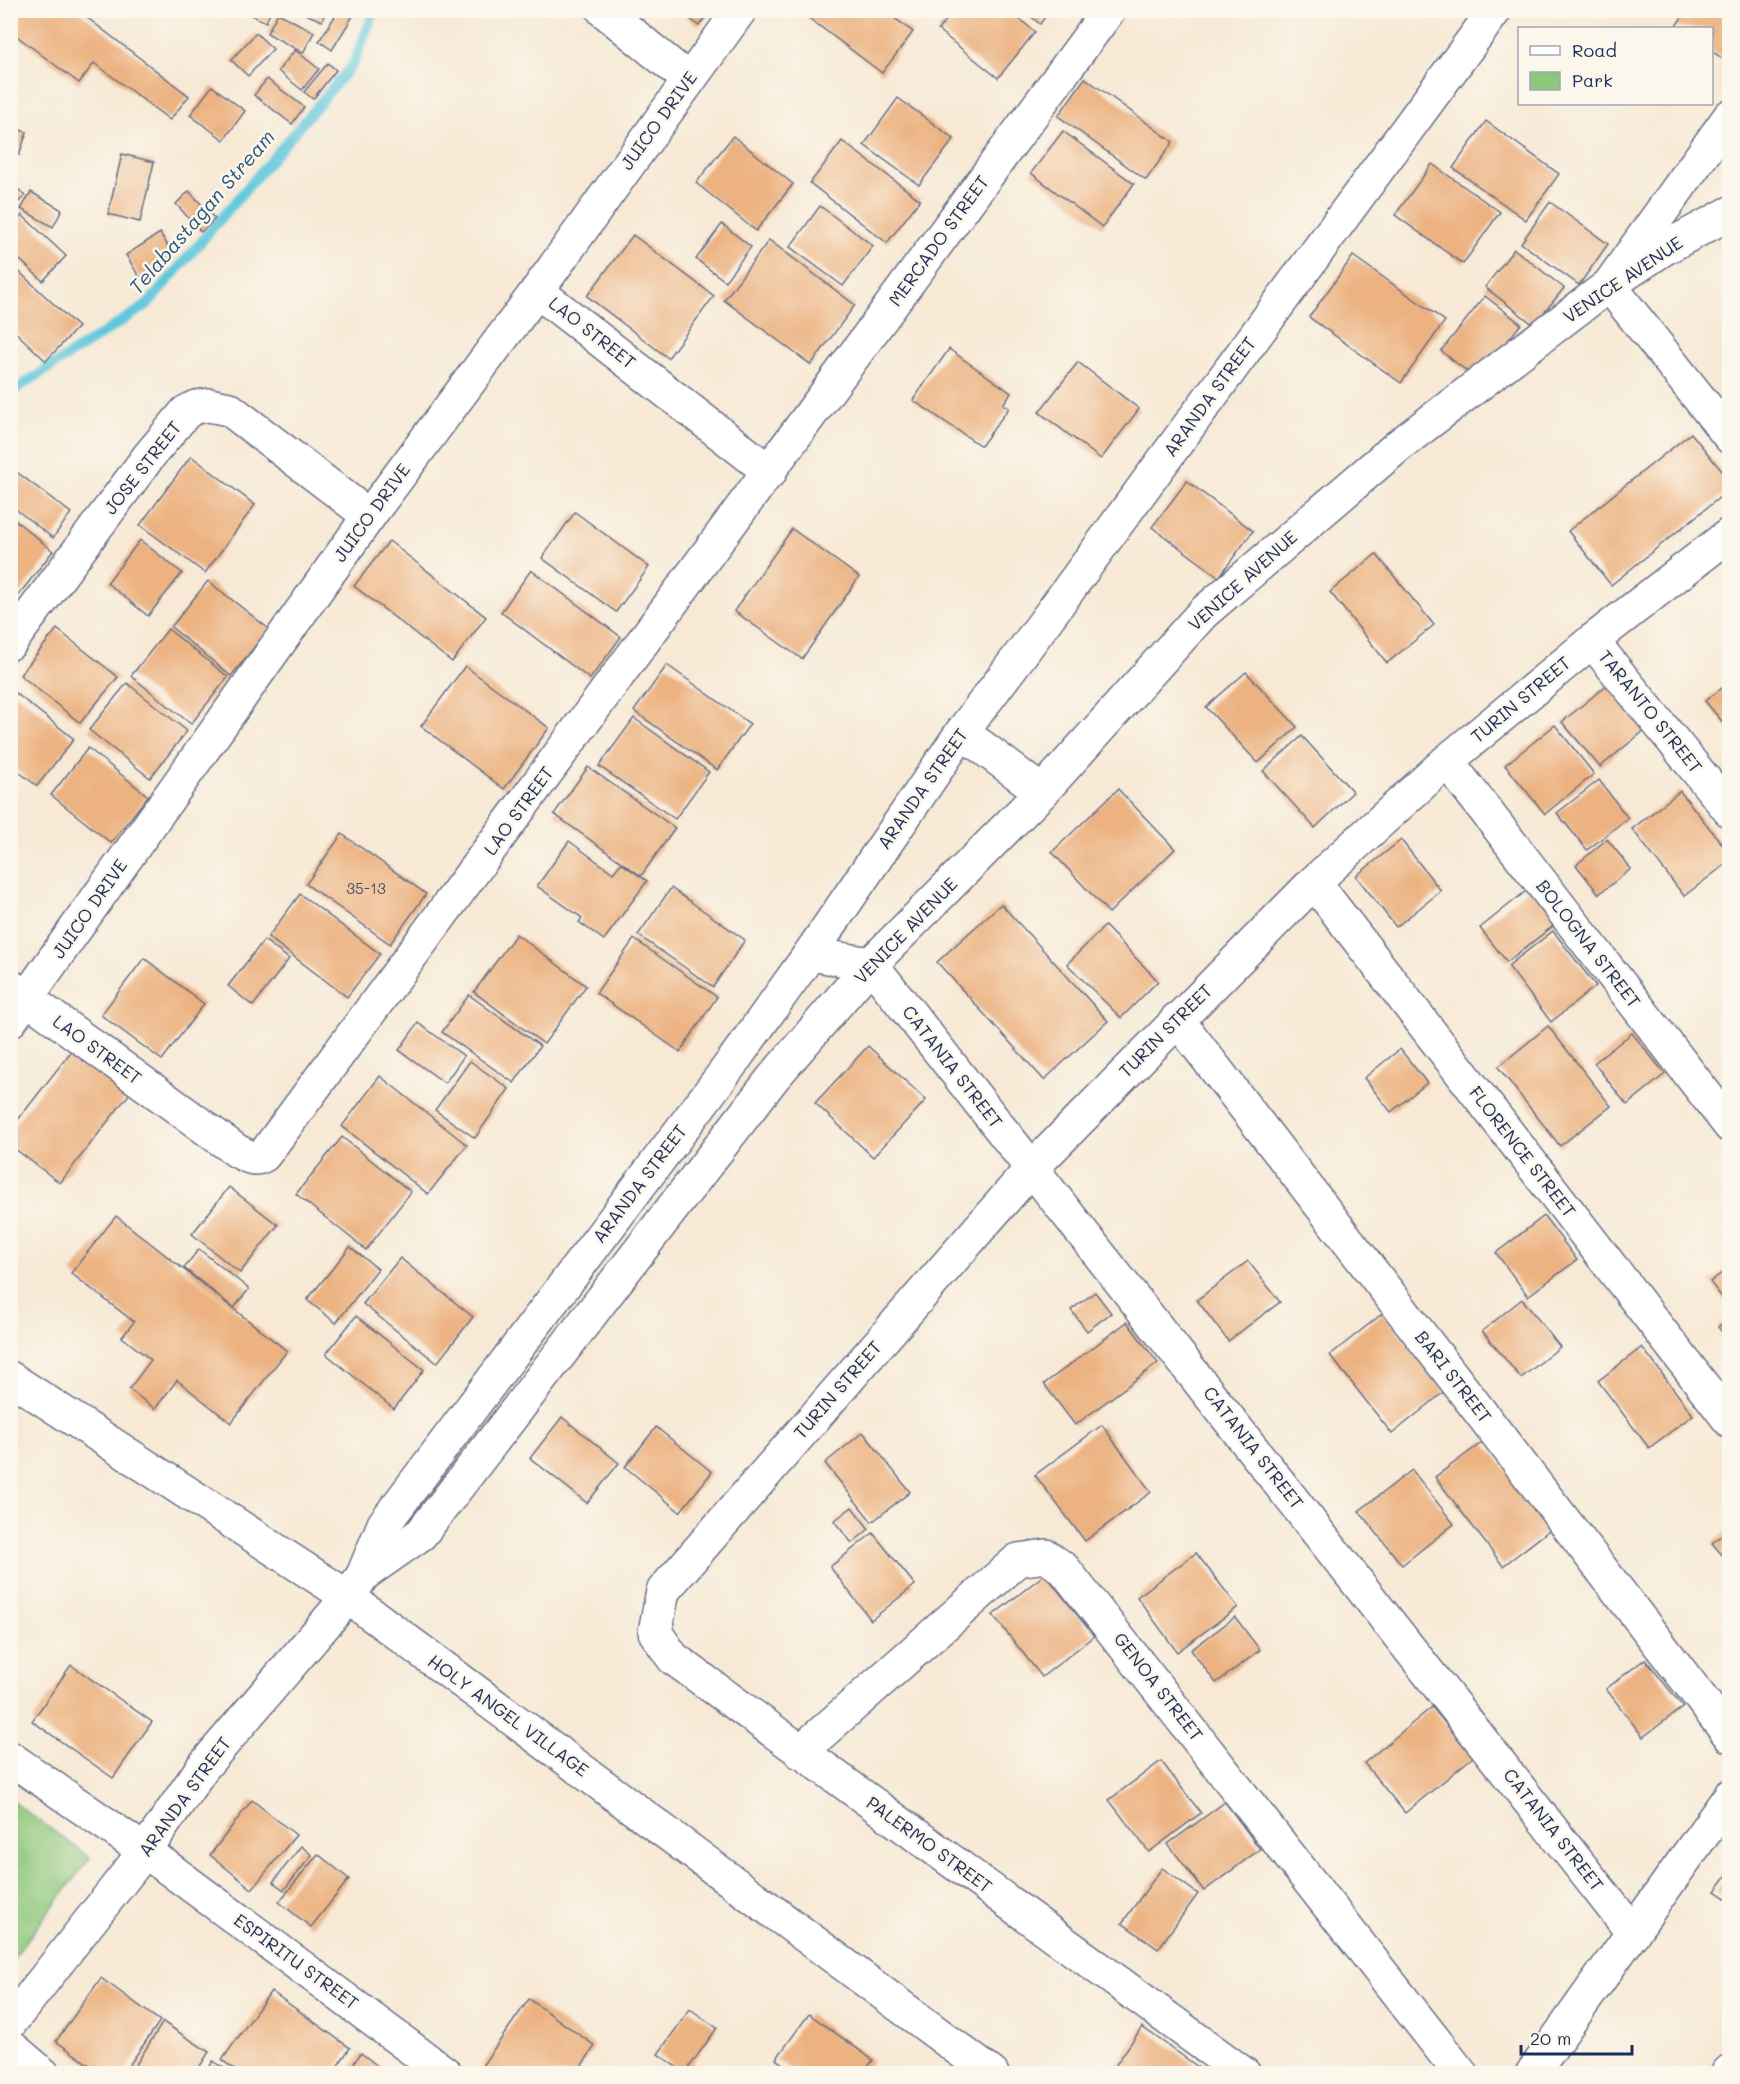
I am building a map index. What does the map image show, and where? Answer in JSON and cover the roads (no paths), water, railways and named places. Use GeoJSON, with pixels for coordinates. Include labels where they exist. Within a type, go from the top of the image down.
{"type":"FeatureCollection","features":[{"type":"Feature","properties":{"kind":"street"},"geometry":{"type":"LineString","coordinates":[[603,10],[689,80]]}},
{"type":"Feature","properties":{"kind":"street","name":"JUICO DRIVE"},"geometry":{"type":"LineString","coordinates":[[16,1002],[741,10]]}},
{"type":"Feature","properties":{"kind":"street","name":"MERCADO STREET"},"geometry":{"type":"LineString","coordinates":[[770,472],[1109,10]]}},
{"type":"Feature","properties":{"kind":"street","name":"ARANDA STREET"},"geometry":{"type":"LineString","coordinates":[[355,1586],[384,1524],[731,1064],[810,954],[962,732],[1495,10]]}},
{"type":"Feature","properties":{"kind":"street"},"geometry":{"type":"LineString","coordinates":[[1730,116],[1609,285],[1730,437]]}},
{"type":"Feature","properties":{"kind":"street","name":"VENICE AVENUE"},"geometry":{"type":"LineString","coordinates":[[773,1078],[871,964],[1042,792],[1203,613],[1398,446],[1609,285],[1663,249],[1730,213]]}},
{"type":"Feature","properties":{"kind":"street","name":"LAO STREET"},"geometry":{"type":"LineString","coordinates":[[16,1002],[237,1150],[253,1158],[260,1158],[770,472],[537,291]]}},
{"type":"Feature","properties":{"kind":"street","name":"JOSE STREET"},"geometry":{"type":"LineString","coordinates":[[10,643],[149,456],[186,412],[196,407],[209,405],[229,410],[369,516]]}},
{"type":"Feature","properties":{"kind":"street","name":"TURIN STREET"},"geometry":{"type":"LineString","coordinates":[[663,1591],[1032,1168],[1314,882],[1448,761],[1593,641],[1730,534]]}},
{"type":"Feature","properties":{"kind":"street","name":"TARANTO STREET"},"geometry":{"type":"LineString","coordinates":[[1593,641],[1730,811]]}},
{"type":"Feature","properties":{"kind":"street"},"geometry":{"type":"LineString","coordinates":[[962,732],[1042,792]]}},
{"type":"Feature","properties":{"kind":"street","name":"BOLOGNA STREET"},"geometry":{"type":"LineString","coordinates":[[1448,761],[1730,1126]]}},
{"type":"Feature","properties":{"kind":"street","name":"FLORENCE STREET"},"geometry":{"type":"LineString","coordinates":[[1314,882],[1730,1421]]}},
{"type":"Feature","properties":{"kind":"street"},"geometry":{"type":"LineString","coordinates":[[810,954],[871,964]]}},
{"type":"Feature","properties":{"kind":"street","name":"CATANIA STREET"},"geometry":{"type":"LineString","coordinates":[[871,964],[1634,1933]]}},
{"type":"Feature","properties":{"kind":"street","name":"BARI STREET"},"geometry":{"type":"LineString","coordinates":[[1177,1019],[1730,1736]]}},
{"type":"Feature","properties":{"kind":"street","name":"ARANDA STREET"},"geometry":{"type":"LineString","coordinates":[[10,2023],[145,1851],[202,1768],[355,1586],[421,1534],[773,1078]]}},
{"type":"Feature","properties":{"kind":"street","name":"HOLY ANGEL VILLAGE"},"geometry":{"type":"LineString","coordinates":[[10,1378],[355,1586],[992,2073]]}},
{"type":"Feature","properties":{"kind":"street","name":"GENOA STREET"},"geometry":{"type":"LineString","coordinates":[[800,1752],[1018,1560],[1046,1556],[1064,1569],[1461,2073]]}},
{"type":"Feature","properties":{"kind":"street","name":"PALERMO STREET"},"geometry":{"type":"LineString","coordinates":[[663,1591],[656,1632],[673,1658],[1244,2073]]}},
{"type":"Feature","properties":{"kind":"street","name":"ESPIRITU STREET"},"geometry":{"type":"LineString","coordinates":[[10,1758],[145,1851],[446,2073]]}},
{"type":"Feature","properties":{"kind":"street"},"geometry":{"type":"LineString","coordinates":[[1532,2073],[1730,1796]]}},
{"type":"Feature","properties":{"kind":"street"},"geometry":{"type":"LineString","coordinates":[[10,2046],[43,2073]]}},
{"type":"Feature","properties":{"kind":"waterway","name":"Telabastagan Stream"},"geometry":{"type":"LineString","coordinates":[[10,393],[147,305],[353,64],[375,10]]}}]}
